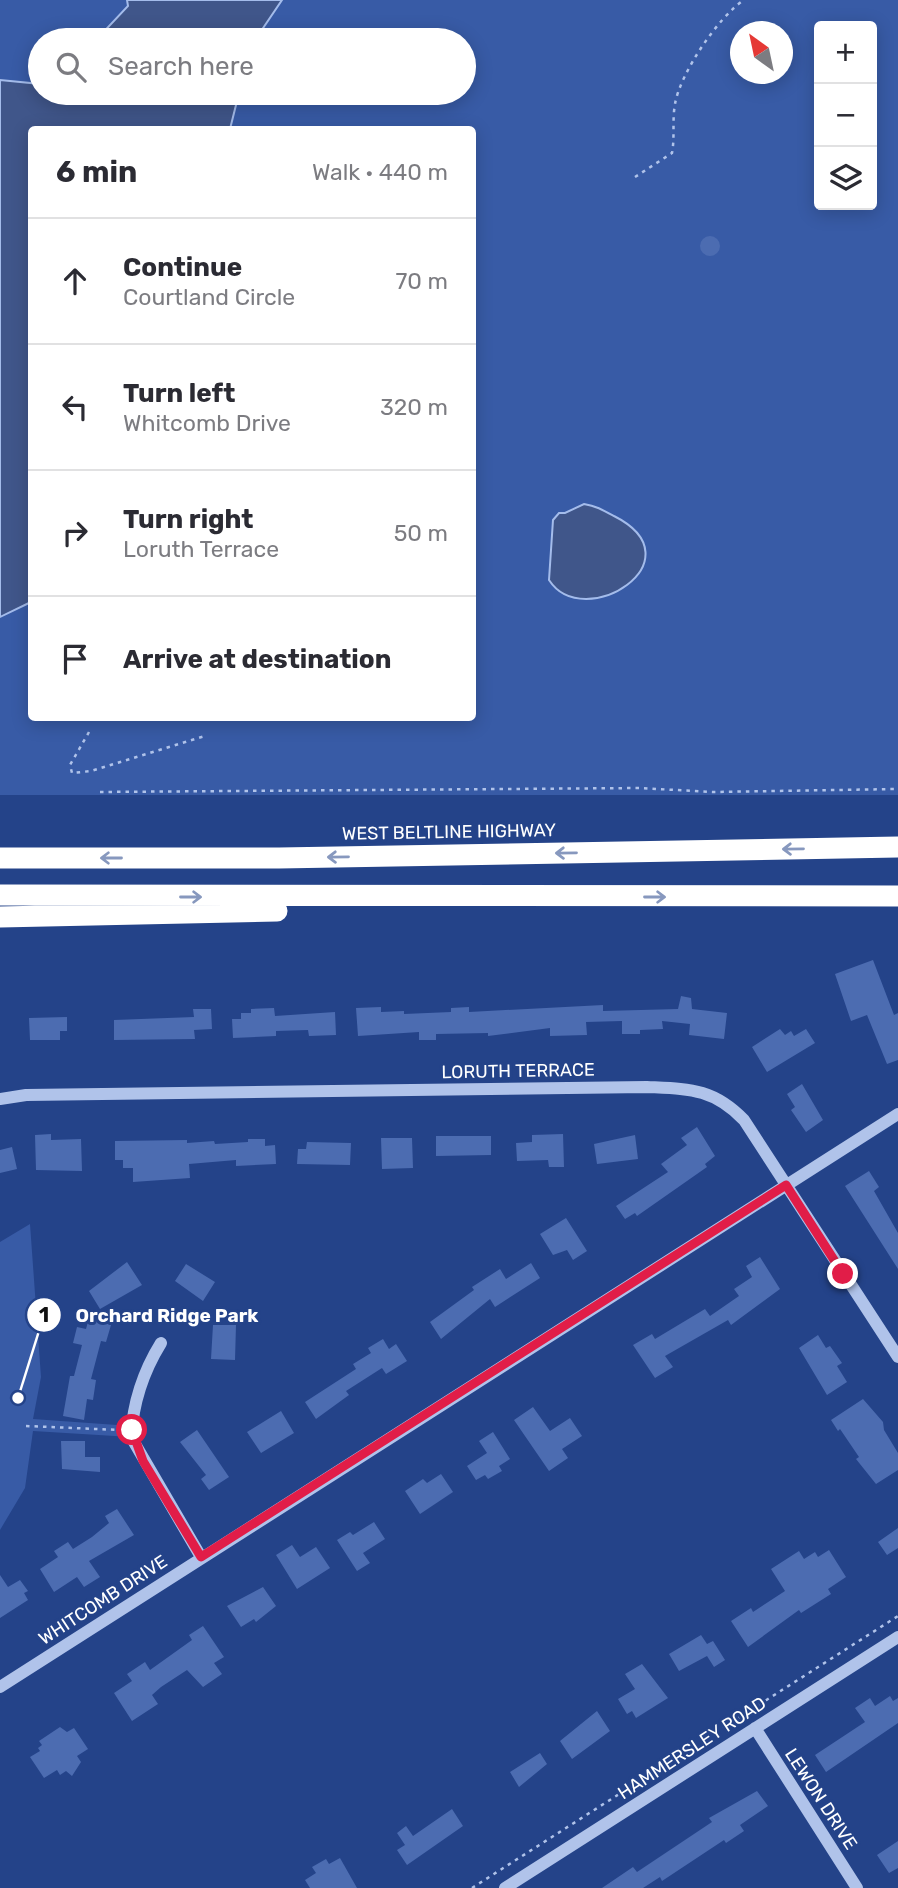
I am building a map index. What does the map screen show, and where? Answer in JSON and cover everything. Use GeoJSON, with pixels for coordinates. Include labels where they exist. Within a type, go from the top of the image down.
{"type":"FeatureCollection","features":[{"type":"Feature","properties":{"kind":"highway","name":"WEST BELTLINE HIGHWAY"},"geometry":{"type":"LineString","coordinates":[[0,858],[279,858],[898,847]]}},
{"type":"Feature","properties":{"kind":"highway"},"geometry":{"type":"LineString","coordinates":[[0,895],[562,898],[898,896]]}},
{"type":"Feature","properties":{"kind":"highway"},"geometry":{"type":"LineString","coordinates":[[0,917],[282,911],[562,898]]}},
{"type":"Feature","properties":{"kind":"street","name":"LORUTH TERRACE"},"geometry":{"type":"LineString","coordinates":[[0,1099],[108,1094],[647,1087],[698,1090],[727,1103],[744,1120],[898,1357]]}},
{"type":"Feature","properties":{"kind":"street","name":"WHITCOMB DRIVE"},"geometry":{"type":"LineString","coordinates":[[0,1686],[898,1114]]}},
{"type":"Feature","properties":{"kind":"street"},"geometry":{"type":"LineString","coordinates":[[161,1343],[142,1378],[132,1430],[143,1461],[201,1557]]}},
{"type":"Feature","properties":{"kind":"street","name":"HAMMERSLEY ROAD"},"geometry":{"type":"LineString","coordinates":[[505,1888],[898,1637]]}},
{"type":"Feature","properties":{"kind":"street","name":"LEWON DRIVE"},"geometry":{"type":"LineString","coordinates":[[755,1728],[857,1888]]}},
{"type":"Feature","properties":{"kind":"path"},"geometry":{"type":"LineString","coordinates":[[635,177],[671,153],[675,102],[683,79],[703,47],[744,0]]}},
{"type":"Feature","properties":{"kind":"path"},"geometry":{"type":"LineString","coordinates":[[89,732],[70,765],[72,773],[90,771],[205,736]]}},
{"type":"Feature","properties":{"kind":"path"},"geometry":{"type":"LineString","coordinates":[[100,792],[639,788],[713,792],[898,789]]}},
{"type":"Feature","properties":{"kind":"path"},"geometry":{"type":"LineString","coordinates":[[26,1426],[132,1430]]}},
{"type":"Feature","properties":{"kind":"path"},"geometry":{"type":"LineString","coordinates":[[472,1888],[898,1616]]}},
{"type":"Feature","properties":{"kind":"shaded area"},"geometry":{"type":"Polygon","coordinates":[[[0,0],[898,0],[898,795],[0,795],[0,0]]]}},
{"type":"Feature","properties":{"kind":"shaded area"},"geometry":{"type":"Polygon","coordinates":[[[127,0],[282,0],[263,28],[107,28],[128,6],[127,0]]]}},
{"type":"Feature","properties":{"kind":"shaded area"},"geometry":{"type":"Polygon","coordinates":[[[0,80],[28,83],[28,105],[236,105],[231,126],[28,126],[28,603],[0,617],[0,80]]]}},
{"type":"Feature","properties":{"kind":"shaded area"},"geometry":{"type":"Polygon","coordinates":[[[584,504],[614,516],[638,534],[645,552],[641,570],[627,585],[608,595],[586,599],[565,595],[549,580],[553,520],[559,513],[584,504]]]}},
{"type":"Feature","properties":{"kind":"shaded area"},"geometry":{"type":"Polygon","coordinates":[[[30,1224],[41,1377],[33,1419],[131,1426],[131,1437],[33,1431],[25,1488],[0,1530],[0,1242],[30,1224]]]}},
{"type":"Feature","properties":{"kind":"building"},"geometry":{"type":"Polygon","coordinates":[[[710,236],[717,239],[720,246],[717,253],[710,256],[703,253],[700,246],[703,239],[710,236]]]}},
{"type":"Feature","properties":{"kind":"building"},"geometry":{"type":"Polygon","coordinates":[[[873,960],[894,1015],[898,1013],[898,1060],[887,1064],[867,1015],[851,1021],[835,974],[873,960]]]}},
{"type":"Feature","properties":{"kind":"building"},"geometry":{"type":"Polygon","coordinates":[[[681,996],[691,998],[692,1009],[727,1013],[724,1039],[689,1035],[690,1024],[662,1021],[663,1029],[640,1030],[640,1034],[622,1034],[622,1021],[586,1022],[587,1035],[550,1036],[550,1028],[488,1036],[488,1033],[436,1034],[436,1040],[419,1040],[419,1032],[358,1036],[356,1008],[381,1007],[381,1012],[404,1011],[404,1014],[451,1012],[451,1008],[469,1007],[469,1012],[603,1005],[603,1011],[678,1009],[681,996]]]}},
{"type":"Feature","properties":{"kind":"building"},"geometry":{"type":"Polygon","coordinates":[[[274,1008],[275,1016],[335,1012],[336,1035],[309,1036],[308,1030],[276,1031],[276,1036],[233,1038],[232,1019],[241,1019],[241,1013],[251,1013],[251,1009],[274,1008]]]}},
{"type":"Feature","properties":{"kind":"building"},"geometry":{"type":"Polygon","coordinates":[[[193,1009],[211,1009],[212,1029],[194,1030],[195,1039],[114,1040],[114,1020],[194,1017],[193,1009]]]}},
{"type":"Feature","properties":{"kind":"building"},"geometry":{"type":"Polygon","coordinates":[[[67,1017],[67,1031],[60,1031],[60,1040],[30,1040],[29,1018],[67,1017]]]}},
{"type":"Feature","properties":{"kind":"building"},"geometry":{"type":"Polygon","coordinates":[[[780,1029],[785,1035],[791,1031],[794,1036],[806,1029],[815,1043],[767,1072],[752,1047],[780,1029]]]}},
{"type":"Feature","properties":{"kind":"building"},"geometry":{"type":"Polygon","coordinates":[[[802,1084],[823,1120],[806,1132],[791,1110],[795,1107],[787,1094],[802,1084]]]}},
{"type":"Feature","properties":{"kind":"building"},"geometry":{"type":"Polygon","coordinates":[[[697,1127],[715,1156],[705,1164],[707,1167],[637,1216],[635,1213],[625,1219],[616,1206],[668,1172],[661,1164],[687,1145],[681,1138],[697,1127]]]}},
{"type":"Feature","properties":{"kind":"building"},"geometry":{"type":"Polygon","coordinates":[[[51,1134],[51,1140],[81,1139],[82,1171],[36,1170],[35,1135],[51,1134]]]}},
{"type":"Feature","properties":{"kind":"building"},"geometry":{"type":"Polygon","coordinates":[[[563,1134],[564,1167],[549,1167],[548,1160],[517,1161],[516,1143],[532,1142],[532,1135],[563,1134]]]}},
{"type":"Feature","properties":{"kind":"building"},"geometry":{"type":"Polygon","coordinates":[[[635,1135],[638,1159],[597,1164],[594,1144],[635,1135]]]}},
{"type":"Feature","properties":{"kind":"building"},"geometry":{"type":"Polygon","coordinates":[[[436,1136],[491,1136],[491,1155],[436,1156],[436,1136]]]}},
{"type":"Feature","properties":{"kind":"building"},"geometry":{"type":"Polygon","coordinates":[[[381,1138],[412,1138],[413,1168],[382,1169],[381,1138]]]}},
{"type":"Feature","properties":{"kind":"building"},"geometry":{"type":"Polygon","coordinates":[[[248,1139],[265,1139],[265,1146],[275,1145],[276,1164],[236,1166],[236,1160],[189,1164],[190,1178],[133,1182],[133,1168],[123,1168],[123,1160],[115,1160],[115,1141],[187,1140],[187,1143],[214,1141],[215,1144],[248,1142],[248,1139]]]}},
{"type":"Feature","properties":{"kind":"building"},"geometry":{"type":"Polygon","coordinates":[[[307,1142],[351,1143],[350,1165],[297,1164],[298,1149],[306,1149],[307,1142]]]}},
{"type":"Feature","properties":{"kind":"building"},"geometry":{"type":"Polygon","coordinates":[[[12,1147],[17,1169],[0,1173],[0,1150],[12,1147]]]}},
{"type":"Feature","properties":{"kind":"building"},"geometry":{"type":"Polygon","coordinates":[[[869,1171],[879,1187],[874,1191],[898,1233],[898,1269],[845,1186],[869,1171]]]}},
{"type":"Feature","properties":{"kind":"building"},"geometry":{"type":"Polygon","coordinates":[[[566,1218],[587,1251],[573,1260],[567,1250],[553,1255],[540,1234],[566,1218]]]}},
{"type":"Feature","properties":{"kind":"building"},"geometry":{"type":"Polygon","coordinates":[[[760,1257],[780,1289],[731,1325],[728,1320],[665,1356],[673,1367],[655,1378],[633,1345],[652,1334],[655,1339],[705,1309],[710,1316],[739,1296],[734,1289],[752,1277],[746,1266],[760,1257]]]}},
{"type":"Feature","properties":{"kind":"building"},"geometry":{"type":"Polygon","coordinates":[[[127,1262],[142,1285],[100,1309],[89,1291],[127,1262]]]}},
{"type":"Feature","properties":{"kind":"building"},"geometry":{"type":"Polygon","coordinates":[[[531,1263],[540,1278],[495,1307],[490,1299],[441,1339],[430,1322],[474,1290],[472,1287],[500,1269],[506,1279],[531,1263]]]}},
{"type":"Feature","properties":{"kind":"building"},"geometry":{"type":"Polygon","coordinates":[[[186,1264],[215,1282],[203,1301],[175,1281],[186,1264]]]}},
{"type":"Feature","properties":{"kind":"building"},"geometry":{"type":"Polygon","coordinates":[[[89,1318],[111,1325],[106,1342],[101,1341],[91,1379],[96,1380],[93,1400],[87,1399],[84,1420],[63,1416],[70,1376],[74,1376],[82,1345],[73,1343],[77,1327],[86,1329],[89,1318]]]}},
{"type":"Feature","properties":{"kind":"building"},"geometry":{"type":"Polygon","coordinates":[[[213,1325],[236,1325],[235,1360],[211,1359],[213,1325]]]}},
{"type":"Feature","properties":{"kind":"building"},"geometry":{"type":"Polygon","coordinates":[[[818,1335],[826,1348],[830,1346],[842,1363],[837,1366],[847,1382],[827,1395],[799,1348],[818,1335]]]}},
{"type":"Feature","properties":{"kind":"building"},"geometry":{"type":"Polygon","coordinates":[[[383,1339],[389,1349],[396,1344],[407,1361],[386,1374],[382,1368],[346,1391],[349,1395],[316,1419],[305,1402],[356,1369],[353,1364],[371,1353],[368,1348],[383,1339]]]}},
{"type":"Feature","properties":{"kind":"building"},"geometry":{"type":"Polygon","coordinates":[[[863,1399],[883,1422],[884,1430],[898,1453],[898,1470],[876,1484],[856,1459],[859,1457],[840,1429],[838,1431],[831,1420],[863,1399]]]}},
{"type":"Feature","properties":{"kind":"building"},"geometry":{"type":"Polygon","coordinates":[[[533,1407],[550,1431],[570,1418],[582,1436],[562,1449],[568,1458],[549,1471],[514,1420],[533,1407]]]}},
{"type":"Feature","properties":{"kind":"building"},"geometry":{"type":"Polygon","coordinates":[[[281,1411],[294,1433],[261,1453],[247,1432],[281,1411]]]}},
{"type":"Feature","properties":{"kind":"building"},"geometry":{"type":"Polygon","coordinates":[[[197,1430],[229,1477],[209,1490],[201,1479],[206,1475],[180,1442],[197,1430]]]}},
{"type":"Feature","properties":{"kind":"building"},"geometry":{"type":"Polygon","coordinates":[[[493,1432],[510,1459],[499,1466],[502,1471],[488,1479],[485,1475],[476,1480],[467,1466],[487,1453],[479,1441],[493,1432]]]}},
{"type":"Feature","properties":{"kind":"building"},"geometry":{"type":"Polygon","coordinates":[[[61,1441],[85,1441],[85,1457],[100,1457],[100,1472],[62,1469],[61,1441]]]}},
{"type":"Feature","properties":{"kind":"building"},"geometry":{"type":"Polygon","coordinates":[[[441,1474],[453,1492],[420,1514],[405,1491],[423,1479],[427,1483],[441,1474]]]}},
{"type":"Feature","properties":{"kind":"building"},"geometry":{"type":"Polygon","coordinates":[[[117,1509],[134,1535],[89,1561],[100,1577],[84,1587],[77,1577],[54,1592],[40,1569],[58,1557],[54,1551],[68,1542],[73,1549],[92,1537],[109,1523],[105,1516],[117,1509]]]}},
{"type":"Feature","properties":{"kind":"building"},"geometry":{"type":"Polygon","coordinates":[[[374,1522],[385,1539],[363,1553],[370,1563],[357,1571],[337,1540],[350,1532],[353,1535],[374,1522]]]}},
{"type":"Feature","properties":{"kind":"building"},"geometry":{"type":"Polygon","coordinates":[[[898,1528],[898,1548],[887,1555],[878,1542],[898,1528]]]}},
{"type":"Feature","properties":{"kind":"building"},"geometry":{"type":"Polygon","coordinates":[[[292,1545],[300,1557],[316,1547],[330,1568],[297,1589],[276,1555],[292,1545]]]}},
{"type":"Feature","properties":{"kind":"building"},"geometry":{"type":"Polygon","coordinates":[[[829,1550],[846,1577],[828,1589],[831,1594],[801,1613],[799,1610],[748,1647],[731,1621],[751,1608],[753,1612],[785,1591],[771,1569],[799,1551],[804,1559],[815,1552],[818,1557],[829,1550]]]}},
{"type":"Feature","properties":{"kind":"building"},"geometry":{"type":"Polygon","coordinates":[[[0,1575],[8,1587],[20,1580],[28,1591],[24,1593],[28,1600],[0,1618],[0,1575]]]}},
{"type":"Feature","properties":{"kind":"building"},"geometry":{"type":"Polygon","coordinates":[[[263,1587],[276,1606],[256,1622],[254,1619],[241,1627],[227,1606],[263,1587]]]}},
{"type":"Feature","properties":{"kind":"building"},"geometry":{"type":"Polygon","coordinates":[[[203,1626],[224,1657],[214,1663],[222,1674],[203,1687],[187,1670],[152,1695],[158,1704],[132,1721],[114,1693],[132,1681],[127,1674],[145,1662],[150,1670],[192,1640],[189,1635],[203,1626]]]}},
{"type":"Feature","properties":{"kind":"building"},"geometry":{"type":"Polygon","coordinates":[[[701,1635],[707,1644],[713,1641],[725,1660],[714,1667],[707,1656],[679,1671],[669,1654],[701,1635]]]}},
{"type":"Feature","properties":{"kind":"building"},"geometry":{"type":"Polygon","coordinates":[[[642,1664],[668,1698],[636,1718],[632,1711],[627,1714],[618,1699],[635,1689],[625,1674],[642,1664]]]}},
{"type":"Feature","properties":{"kind":"building"},"geometry":{"type":"Polygon","coordinates":[[[890,1696],[893,1701],[898,1698],[898,1723],[826,1772],[815,1755],[865,1722],[855,1708],[870,1698],[875,1706],[890,1696]]]}},
{"type":"Feature","properties":{"kind":"building"},"geometry":{"type":"Polygon","coordinates":[[[597,1711],[610,1731],[572,1759],[560,1741],[597,1711]]]}},
{"type":"Feature","properties":{"kind":"building"},"geometry":{"type":"Polygon","coordinates":[[[60,1727],[67,1732],[74,1728],[88,1749],[77,1756],[81,1762],[72,1776],[66,1771],[60,1775],[57,1770],[44,1778],[30,1757],[40,1751],[38,1748],[42,1745],[39,1741],[60,1727]]]}},
{"type":"Feature","properties":{"kind":"building"},"geometry":{"type":"Polygon","coordinates":[[[540,1753],[547,1764],[519,1787],[510,1772],[540,1753]]]}},
{"type":"Feature","properties":{"kind":"building"},"geometry":{"type":"Polygon","coordinates":[[[757,1791],[768,1806],[740,1825],[744,1831],[726,1843],[724,1840],[662,1881],[660,1877],[643,1888],[602,1888],[633,1867],[637,1872],[712,1822],[709,1818],[757,1791]]]}},
{"type":"Feature","properties":{"kind":"building"},"geometry":{"type":"Polygon","coordinates":[[[452,1809],[463,1826],[407,1865],[397,1850],[405,1845],[397,1833],[406,1826],[413,1836],[452,1809]]]}},
{"type":"Feature","properties":{"kind":"building"},"geometry":{"type":"Polygon","coordinates":[[[898,1841],[898,1868],[889,1873],[877,1855],[898,1841]]]}},
{"type":"Feature","properties":{"kind":"building"},"geometry":{"type":"Polygon","coordinates":[[[340,1858],[357,1888],[310,1888],[305,1880],[316,1873],[312,1867],[326,1859],[329,1864],[340,1858]]]}},
{"type":"Feature","properties":{"kind":"place","name":"Orchard Ridge Park"},"geometry":{"type":"Point","coordinates":[18,1398]}},
{"type":"Feature","properties":{"kind":"route"},"geometry":{"type":"LineString","coordinates":[[132,1430],[131,1437],[143,1461],[201,1557],[786,1185],[843,1274]]}}]}
